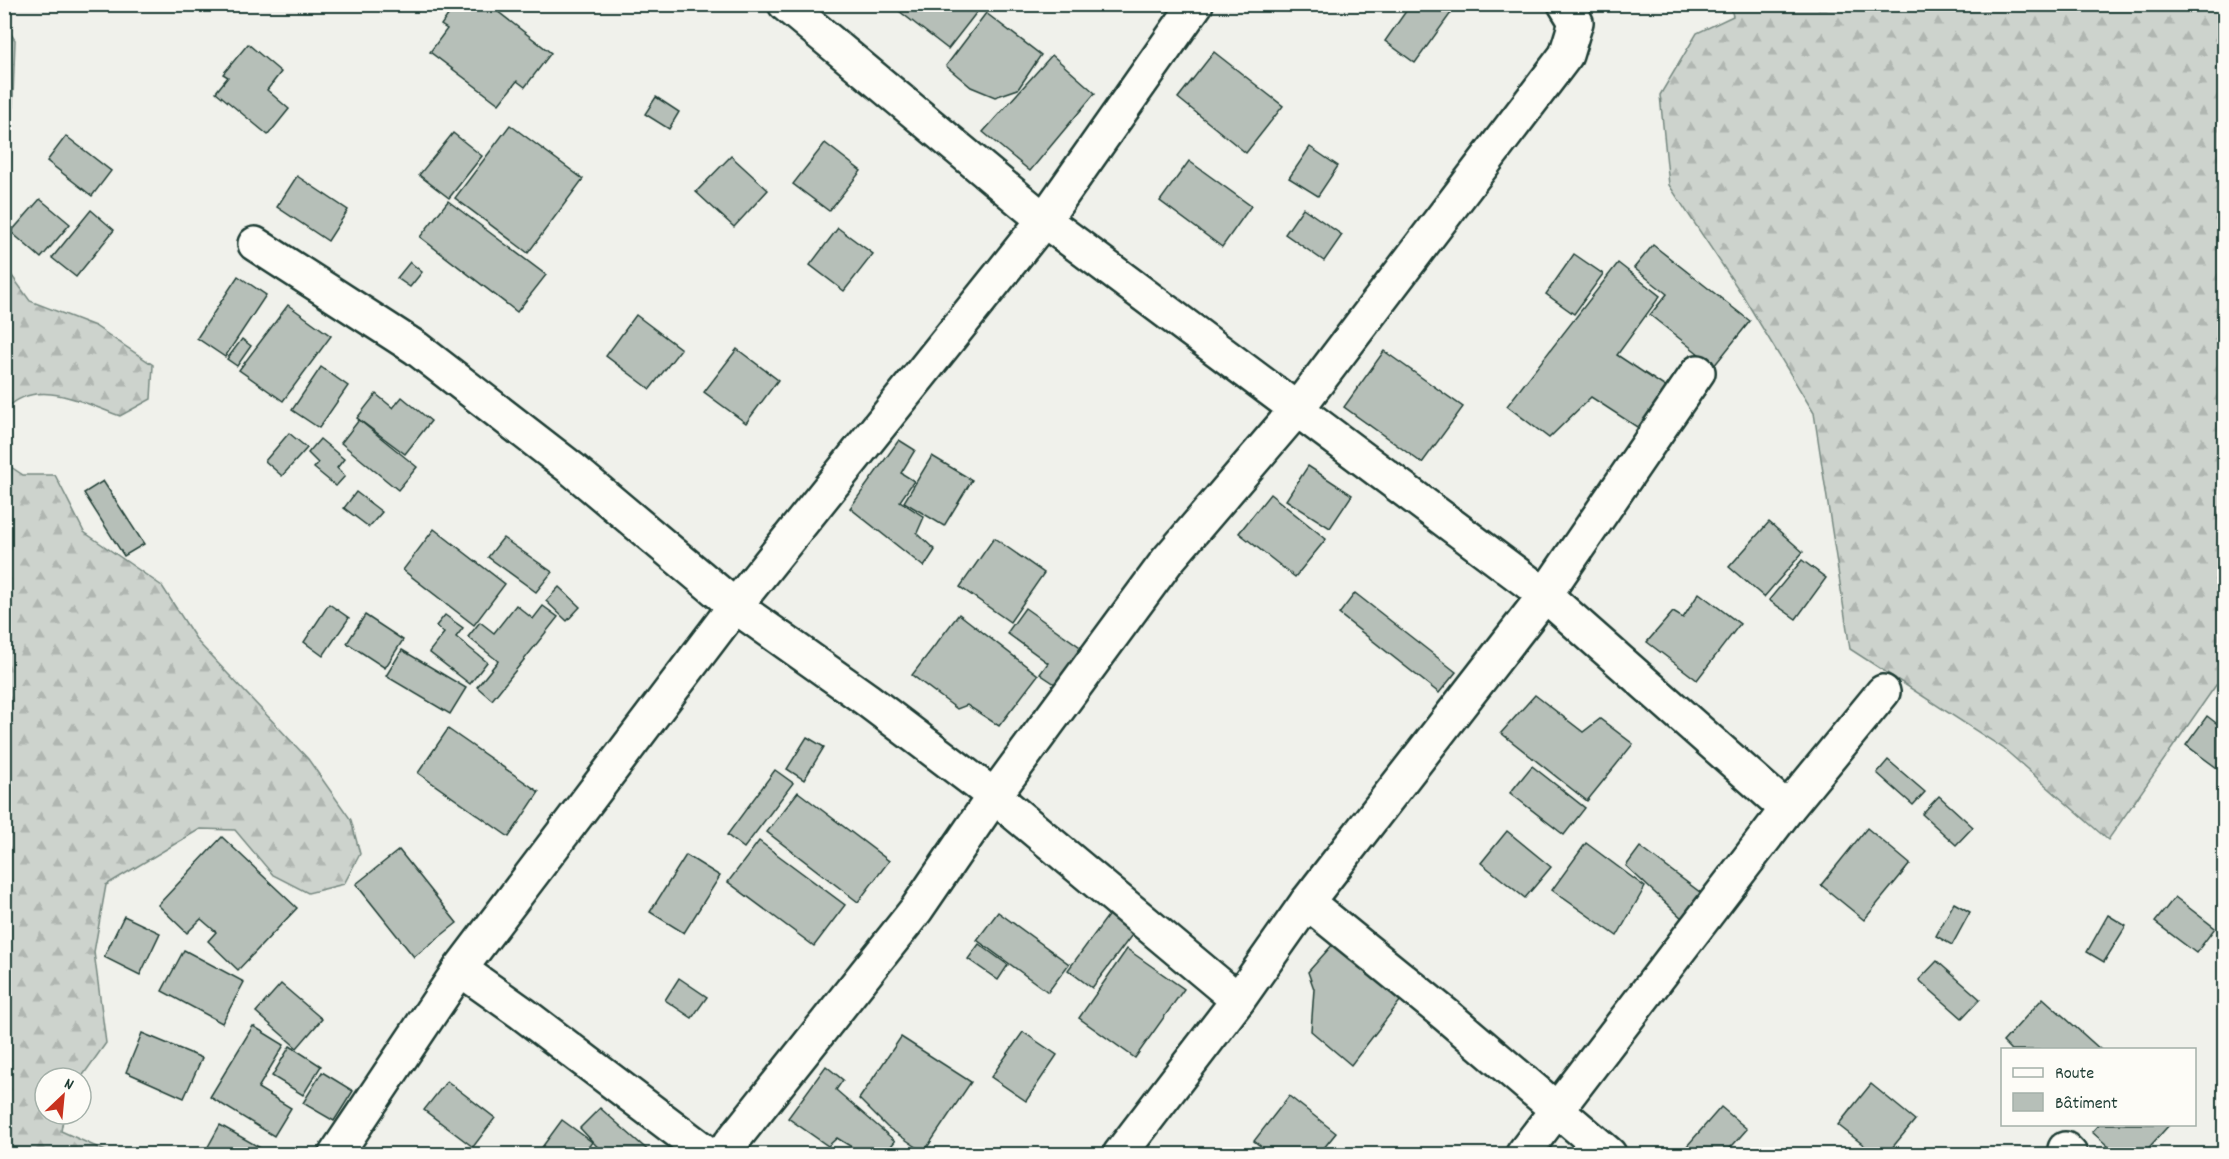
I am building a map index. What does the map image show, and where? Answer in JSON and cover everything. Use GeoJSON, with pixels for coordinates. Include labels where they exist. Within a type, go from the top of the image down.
{"type":"FeatureCollection","features":[{"type":"Feature","properties":{"kind":"street"},"geometry":{"type":"LineString","coordinates":[[336,1155],[460,969],[735,606],[1044,220],[1196,4]]}},
{"type":"Feature","properties":{"kind":"street"},"geometry":{"type":"LineString","coordinates":[[722,1155],[916,910],[994,796],[1167,561],[1297,410],[1566,55],[1576,22],[1565,4]]}},
{"type":"Feature","properties":{"kind":"street"},"geometry":{"type":"LineString","coordinates":[[802,10],[918,117],[1044,220],[1545,595],[1786,808]]}},
{"type":"Feature","properties":{"kind":"street"},"geometry":{"type":"LineString","coordinates":[[255,243],[416,348],[572,468],[735,606],[866,699],[994,796],[1238,1000]]}},
{"type":"Feature","properties":{"kind":"street"},"geometry":{"type":"LineString","coordinates":[[1120,1155],[1238,1000],[1307,902],[1545,595],[1698,372]]}},
{"type":"Feature","properties":{"kind":"street"},"geometry":{"type":"LineString","coordinates":[[1523,1155],[1786,808],[1883,692]]}},
{"type":"Feature","properties":{"kind":"street"},"geometry":{"type":"LineString","coordinates":[[1307,902],[1557,1109],[1609,1155]]}},
{"type":"Feature","properties":{"kind":"street"},"geometry":{"type":"LineString","coordinates":[[460,969],[522,1013],[708,1155]]}},
{"type":"Feature","properties":{"kind":"green space"},"geometry":{"type":"Polygon","coordinates":[[[1730,5],[2224,5],[2224,683],[2221,678],[2108,840],[2003,748],[1850,649],[1814,413],[1743,296],[1669,185],[1660,95],[1697,33],[1733,16],[1730,5]]]}},
{"type":"Feature","properties":{"kind":"green space"},"geometry":{"type":"Polygon","coordinates":[[[5,25],[15,40],[7,269],[30,301],[95,326],[153,365],[151,399],[120,416],[76,399],[46,394],[31,395],[18,400],[5,410],[5,25]]]}},
{"type":"Feature","properties":{"kind":"green space"},"geometry":{"type":"Polygon","coordinates":[[[5,463],[23,475],[55,475],[84,532],[162,586],[198,642],[308,759],[351,820],[360,854],[344,884],[308,893],[273,875],[235,830],[200,829],[106,885],[94,952],[106,1043],[90,1066],[33,1066],[33,1126],[62,1126],[61,1131],[112,1154],[5,1154],[5,463]]]}},
{"type":"Feature","properties":{"kind":"building"},"geometry":{"type":"Polygon","coordinates":[[[456,4],[488,4],[551,53],[525,87],[517,81],[499,104],[430,52],[447,29],[441,25],[456,4]]]}},
{"type":"Feature","properties":{"kind":"building"},"geometry":{"type":"Polygon","coordinates":[[[890,4],[976,4],[980,8],[948,49],[890,4]]]}},
{"type":"Feature","properties":{"kind":"building"},"geometry":{"type":"Polygon","coordinates":[[[1411,4],[1439,4],[1451,13],[1415,63],[1385,41],[1411,4]]]}},
{"type":"Feature","properties":{"kind":"building"},"geometry":{"type":"Polygon","coordinates":[[[986,13],[1041,55],[1018,89],[995,97],[971,87],[946,66],[986,13]]]}},
{"type":"Feature","properties":{"kind":"building"},"geometry":{"type":"Polygon","coordinates":[[[248,44],[281,72],[267,90],[289,109],[268,135],[216,92],[228,77],[223,74],[248,44]]]}},
{"type":"Feature","properties":{"kind":"building"},"geometry":{"type":"Polygon","coordinates":[[[1214,52],[1283,106],[1246,153],[1178,98],[1214,52]]]}},
{"type":"Feature","properties":{"kind":"building"},"geometry":{"type":"Polygon","coordinates":[[[1052,55],[1095,93],[1030,171],[983,132],[1052,55]]]}},
{"type":"Feature","properties":{"kind":"building"},"geometry":{"type":"Polygon","coordinates":[[[656,97],[679,112],[669,129],[645,114],[656,97]]]}},
{"type":"Feature","properties":{"kind":"building"},"geometry":{"type":"Polygon","coordinates":[[[510,125],[583,179],[528,253],[455,198],[510,125]]]}},
{"type":"Feature","properties":{"kind":"building"},"geometry":{"type":"Polygon","coordinates":[[[453,133],[482,156],[449,198],[419,175],[453,133]]]}},
{"type":"Feature","properties":{"kind":"building"},"geometry":{"type":"Polygon","coordinates":[[[66,136],[111,171],[92,196],[47,161],[66,136]]]}},
{"type":"Feature","properties":{"kind":"building"},"geometry":{"type":"Polygon","coordinates":[[[825,143],[861,171],[829,211],[793,184],[825,143]]]}},
{"type":"Feature","properties":{"kind":"building"},"geometry":{"type":"Polygon","coordinates":[[[1310,147],[1338,166],[1318,196],[1289,178],[1310,147]]]}},
{"type":"Feature","properties":{"kind":"building"},"geometry":{"type":"Polygon","coordinates":[[[731,156],[768,190],[734,227],[696,192],[731,156]]]}},
{"type":"Feature","properties":{"kind":"building"},"geometry":{"type":"Polygon","coordinates":[[[1189,161],[1251,206],[1222,247],[1160,201],[1189,161]]]}},
{"type":"Feature","properties":{"kind":"building"},"geometry":{"type":"Polygon","coordinates":[[[297,176],[348,210],[328,241],[277,207],[297,176]]]}},
{"type":"Feature","properties":{"kind":"building"},"geometry":{"type":"Polygon","coordinates":[[[40,199],[70,224],[41,258],[11,232],[40,199]]]}},
{"type":"Feature","properties":{"kind":"building"},"geometry":{"type":"Polygon","coordinates":[[[448,201],[546,275],[517,312],[420,237],[448,201]]]}},
{"type":"Feature","properties":{"kind":"building"},"geometry":{"type":"Polygon","coordinates":[[[1303,208],[1342,235],[1324,261],[1285,234],[1303,208]]]}},
{"type":"Feature","properties":{"kind":"building"},"geometry":{"type":"Polygon","coordinates":[[[91,210],[114,230],[76,277],[52,258],[91,210]]]}},
{"type":"Feature","properties":{"kind":"building"},"geometry":{"type":"Polygon","coordinates":[[[838,228],[873,254],[844,291],[810,265],[838,228]]]}},
{"type":"Feature","properties":{"kind":"building"},"geometry":{"type":"Polygon","coordinates":[[[1653,245],[1750,321],[1714,366],[1650,315],[1667,294],[1634,268],[1653,245]]]}},
{"type":"Feature","properties":{"kind":"building"},"geometry":{"type":"Polygon","coordinates":[[[1574,254],[1603,274],[1574,314],[1546,294],[1574,254]]]}},
{"type":"Feature","properties":{"kind":"building"},"geometry":{"type":"Polygon","coordinates":[[[410,262],[422,272],[410,287],[397,278],[410,262]]]}},
{"type":"Feature","properties":{"kind":"building"},"geometry":{"type":"Polygon","coordinates":[[[1618,263],[1660,296],[1617,355],[1667,388],[1640,429],[1591,397],[1549,438],[1507,406],[1618,263]]]}},
{"type":"Feature","properties":{"kind":"building"},"geometry":{"type":"Polygon","coordinates":[[[238,276],[266,295],[225,357],[197,338],[238,276]]]}},
{"type":"Feature","properties":{"kind":"building"},"geometry":{"type":"Polygon","coordinates":[[[288,305],[331,336],[283,401],[239,370],[288,305]]]}},
{"type":"Feature","properties":{"kind":"building"},"geometry":{"type":"Polygon","coordinates":[[[636,315],[681,349],[650,389],[606,356],[636,315]]]}},
{"type":"Feature","properties":{"kind":"building"},"geometry":{"type":"Polygon","coordinates":[[[242,339],[251,346],[237,366],[227,359],[242,339]]]}},
{"type":"Feature","properties":{"kind":"building"},"geometry":{"type":"Polygon","coordinates":[[[737,349],[778,380],[746,423],[704,392],[737,349]]]}},
{"type":"Feature","properties":{"kind":"building"},"geometry":{"type":"Polygon","coordinates":[[[1384,351],[1463,407],[1422,463],[1344,407],[1384,351]]]}},
{"type":"Feature","properties":{"kind":"building"},"geometry":{"type":"Polygon","coordinates":[[[321,367],[348,386],[319,428],[292,410],[321,367]]]}},
{"type":"Feature","properties":{"kind":"building"},"geometry":{"type":"Polygon","coordinates":[[[376,394],[393,408],[402,397],[431,421],[405,454],[357,418],[376,394]]]}},
{"type":"Feature","properties":{"kind":"building"},"geometry":{"type":"Polygon","coordinates":[[[359,420],[417,467],[398,490],[341,443],[359,420]]]}},
{"type":"Feature","properties":{"kind":"building"},"geometry":{"type":"Polygon","coordinates":[[[289,433],[307,448],[282,476],[265,461],[289,433]]]}},
{"type":"Feature","properties":{"kind":"building"},"geometry":{"type":"Polygon","coordinates":[[[320,439],[344,459],[337,468],[345,476],[336,486],[314,468],[318,463],[308,453],[320,439]]]}},
{"type":"Feature","properties":{"kind":"building"},"geometry":{"type":"Polygon","coordinates":[[[899,440],[915,450],[901,473],[914,481],[900,501],[924,517],[917,533],[935,550],[924,567],[850,508],[899,440]]]}},
{"type":"Feature","properties":{"kind":"building"},"geometry":{"type":"Polygon","coordinates":[[[932,456],[972,480],[944,526],[904,502],[932,456]]]}},
{"type":"Feature","properties":{"kind":"building"},"geometry":{"type":"Polygon","coordinates":[[[1308,466],[1352,495],[1330,528],[1286,500],[1308,466]]]}},
{"type":"Feature","properties":{"kind":"building"},"geometry":{"type":"Polygon","coordinates":[[[103,481],[144,544],[124,556],[84,493],[103,481]]]}},
{"type":"Feature","properties":{"kind":"building"},"geometry":{"type":"Polygon","coordinates":[[[356,492],[382,512],[369,527],[344,508],[356,492]]]}},
{"type":"Feature","properties":{"kind":"building"},"geometry":{"type":"Polygon","coordinates":[[[1270,494],[1326,539],[1295,577],[1239,533],[1270,494]]]}},
{"type":"Feature","properties":{"kind":"building"},"geometry":{"type":"Polygon","coordinates":[[[1769,522],[1803,552],[1764,597],[1729,567],[1769,522]]]}},
{"type":"Feature","properties":{"kind":"building"},"geometry":{"type":"Polygon","coordinates":[[[434,529],[505,584],[474,625],[403,570],[434,529]]]}},
{"type":"Feature","properties":{"kind":"building"},"geometry":{"type":"Polygon","coordinates":[[[503,538],[552,572],[536,592],[488,557],[503,538]]]}},
{"type":"Feature","properties":{"kind":"building"},"geometry":{"type":"Polygon","coordinates":[[[994,538],[1044,573],[1010,622],[960,587],[994,538]]]}},
{"type":"Feature","properties":{"kind":"building"},"geometry":{"type":"Polygon","coordinates":[[[1802,560],[1826,578],[1796,619],[1769,600],[1802,560]]]}},
{"type":"Feature","properties":{"kind":"building"},"geometry":{"type":"Polygon","coordinates":[[[559,587],[580,607],[567,621],[546,601],[559,587]]]}},
{"type":"Feature","properties":{"kind":"building"},"geometry":{"type":"Polygon","coordinates":[[[1355,593],[1456,672],[1439,693],[1339,614],[1355,593]]]}},
{"type":"Feature","properties":{"kind":"building"},"geometry":{"type":"Polygon","coordinates":[[[1699,593],[1740,624],[1697,680],[1647,642],[1673,612],[1683,618],[1699,593]]]}},
{"type":"Feature","properties":{"kind":"building"},"geometry":{"type":"Polygon","coordinates":[[[329,604],[349,618],[323,656],[304,642],[329,604]]]}},
{"type":"Feature","properties":{"kind":"building"},"geometry":{"type":"Polygon","coordinates":[[[516,605],[533,619],[543,606],[558,617],[492,700],[477,687],[498,661],[468,637],[480,622],[494,633],[516,605]]]}},
{"type":"Feature","properties":{"kind":"building"},"geometry":{"type":"Polygon","coordinates":[[[1025,608],[1083,649],[1058,686],[1040,674],[1048,663],[1007,633],[1025,608]]]}},
{"type":"Feature","properties":{"kind":"building"},"geometry":{"type":"Polygon","coordinates":[[[959,614],[1038,675],[999,726],[967,705],[957,709],[912,675],[959,614]]]}},
{"type":"Feature","properties":{"kind":"building"},"geometry":{"type":"Polygon","coordinates":[[[365,615],[403,640],[385,668],[347,643],[365,615]]]}},
{"type":"Feature","properties":{"kind":"building"},"geometry":{"type":"Polygon","coordinates":[[[445,615],[463,628],[456,637],[487,662],[470,684],[429,652],[444,633],[436,626],[445,615]]]}},
{"type":"Feature","properties":{"kind":"building"},"geometry":{"type":"Polygon","coordinates":[[[402,650],[466,688],[450,714],[386,676],[402,650]]]}},
{"type":"Feature","properties":{"kind":"building"},"geometry":{"type":"Polygon","coordinates":[[[1535,695],[1583,732],[1600,719],[1633,744],[1587,801],[1501,733],[1535,695]]]}},
{"type":"Feature","properties":{"kind":"building"},"geometry":{"type":"Polygon","coordinates":[[[2207,716],[2224,729],[2224,767],[2221,771],[2186,745],[2207,716]]]}},
{"type":"Feature","properties":{"kind":"building"},"geometry":{"type":"Polygon","coordinates":[[[448,729],[539,792],[509,837],[418,773],[448,729]]]}},
{"type":"Feature","properties":{"kind":"building"},"geometry":{"type":"Polygon","coordinates":[[[807,737],[824,747],[804,780],[787,769],[807,737]]]}},
{"type":"Feature","properties":{"kind":"building"},"geometry":{"type":"Polygon","coordinates":[[[1888,760],[1925,792],[1913,805],[1877,773],[1888,760]]]}},
{"type":"Feature","properties":{"kind":"building"},"geometry":{"type":"Polygon","coordinates":[[[1532,766],[1585,808],[1564,835],[1510,793],[1532,766]]]}},
{"type":"Feature","properties":{"kind":"building"},"geometry":{"type":"Polygon","coordinates":[[[775,770],[793,783],[744,848],[727,835],[775,770]]]}},
{"type":"Feature","properties":{"kind":"building"},"geometry":{"type":"Polygon","coordinates":[[[798,792],[889,861],[858,902],[767,832],[798,792]]]}},
{"type":"Feature","properties":{"kind":"building"},"geometry":{"type":"Polygon","coordinates":[[[1939,796],[1973,827],[1956,845],[1922,814],[1939,796]]]}},
{"type":"Feature","properties":{"kind":"building"},"geometry":{"type":"Polygon","coordinates":[[[1867,828],[1910,864],[1864,920],[1821,885],[1867,828]]]}},
{"type":"Feature","properties":{"kind":"building"},"geometry":{"type":"Polygon","coordinates":[[[1507,831],[1551,867],[1525,898],[1481,863],[1507,831]]]}},
{"type":"Feature","properties":{"kind":"building"},"geometry":{"type":"Polygon","coordinates":[[[222,837],[297,908],[238,970],[208,941],[216,932],[201,919],[187,933],[158,905],[222,837]]]}},
{"type":"Feature","properties":{"kind":"building"},"geometry":{"type":"Polygon","coordinates":[[[759,841],[845,905],[814,946],[728,882],[759,841]]]}},
{"type":"Feature","properties":{"kind":"building"},"geometry":{"type":"Polygon","coordinates":[[[1586,843],[1645,887],[1617,936],[1552,890],[1586,843]]]}},
{"type":"Feature","properties":{"kind":"building"},"geometry":{"type":"Polygon","coordinates":[[[1640,847],[1701,893],[1683,919],[1626,866],[1640,847]]]}},
{"type":"Feature","properties":{"kind":"building"},"geometry":{"type":"Polygon","coordinates":[[[399,850],[457,923],[414,957],[356,884],[399,850]]]}},
{"type":"Feature","properties":{"kind":"building"},"geometry":{"type":"Polygon","coordinates":[[[686,855],[720,876],[684,933],[650,912],[686,855]]]}},
{"type":"Feature","properties":{"kind":"building"},"geometry":{"type":"Polygon","coordinates":[[[2175,897],[2215,928],[2196,953],[2155,922],[2175,897]]]}},
{"type":"Feature","properties":{"kind":"building"},"geometry":{"type":"Polygon","coordinates":[[[1954,903],[1970,912],[1952,945],[1936,936],[1954,903]]]}},
{"type":"Feature","properties":{"kind":"building"},"geometry":{"type":"Polygon","coordinates":[[[1113,909],[1138,927],[1092,988],[1068,970],[1113,909]]]}},
{"type":"Feature","properties":{"kind":"building"},"geometry":{"type":"Polygon","coordinates":[[[998,912],[1069,964],[1048,992],[977,940],[998,912]]]}},
{"type":"Feature","properties":{"kind":"building"},"geometry":{"type":"Polygon","coordinates":[[[2108,915],[2126,926],[2104,962],[2087,952],[2108,915]]]}},
{"type":"Feature","properties":{"kind":"building"},"geometry":{"type":"Polygon","coordinates":[[[124,916],[160,933],[140,975],[104,957],[124,916]]]}},
{"type":"Feature","properties":{"kind":"building"},"geometry":{"type":"Polygon","coordinates":[[[1334,943],[1404,996],[1351,1065],[1311,1031],[1314,989],[1308,972],[1334,943]]]}},
{"type":"Feature","properties":{"kind":"building"},"geometry":{"type":"Polygon","coordinates":[[[979,944],[1008,965],[998,980],[968,959],[979,944]]]}},
{"type":"Feature","properties":{"kind":"building"},"geometry":{"type":"Polygon","coordinates":[[[1127,949],[1184,989],[1135,1058],[1079,1018],[1127,949]]]}},
{"type":"Feature","properties":{"kind":"building"},"geometry":{"type":"Polygon","coordinates":[[[184,950],[244,982],[222,1023],[162,991],[184,950]]]}},
{"type":"Feature","properties":{"kind":"building"},"geometry":{"type":"Polygon","coordinates":[[[1937,961],[1980,999],[1962,1018],[1919,980],[1937,961]]]}},
{"type":"Feature","properties":{"kind":"building"},"geometry":{"type":"Polygon","coordinates":[[[679,978],[707,997],[692,1018],[665,1000],[679,978]]]}},
{"type":"Feature","properties":{"kind":"building"},"geometry":{"type":"Polygon","coordinates":[[[281,984],[322,1019],[297,1048],[256,1012],[281,984]]]}},
{"type":"Feature","properties":{"kind":"building"},"geometry":{"type":"Polygon","coordinates":[[[2043,998],[2099,1048],[2009,1048],[2003,1042],[2043,998]]]}},
{"type":"Feature","properties":{"kind":"building"},"geometry":{"type":"Polygon","coordinates":[[[253,1026],[284,1045],[258,1088],[291,1108],[274,1136],[210,1097],[253,1026]]]}},
{"type":"Feature","properties":{"kind":"building"},"geometry":{"type":"Polygon","coordinates":[[[1023,1032],[1057,1055],[1026,1101],[991,1077],[1023,1032]]]}},
{"type":"Feature","properties":{"kind":"building"},"geometry":{"type":"Polygon","coordinates":[[[142,1033],[202,1058],[184,1098],[126,1072],[142,1033]]]}},
{"type":"Feature","properties":{"kind":"building"},"geometry":{"type":"Polygon","coordinates":[[[901,1037],[971,1082],[924,1152],[887,1127],[859,1099],[901,1037]]]}},
{"type":"Feature","properties":{"kind":"building"},"geometry":{"type":"Polygon","coordinates":[[[290,1046],[321,1066],[303,1095],[272,1076],[290,1046]]]}},
{"type":"Feature","properties":{"kind":"building"},"geometry":{"type":"Polygon","coordinates":[[[826,1066],[843,1080],[836,1090],[895,1141],[885,1154],[863,1154],[837,1138],[828,1146],[788,1118],[826,1066]]]}},
{"type":"Feature","properties":{"kind":"building"},"geometry":{"type":"Polygon","coordinates":[[[322,1072],[353,1091],[334,1121],[303,1103],[322,1072]]]}},
{"type":"Feature","properties":{"kind":"building"},"geometry":{"type":"Polygon","coordinates":[[[447,1081],[495,1118],[473,1147],[424,1110],[447,1081]]]}},
{"type":"Feature","properties":{"kind":"building"},"geometry":{"type":"Polygon","coordinates":[[[1871,1084],[1915,1120],[1887,1154],[1875,1154],[1838,1125],[1871,1084]]]}},
{"type":"Feature","properties":{"kind":"building"},"geometry":{"type":"Polygon","coordinates":[[[1289,1096],[1336,1133],[1319,1154],[1271,1154],[1254,1141],[1289,1096]]]}},
{"type":"Feature","properties":{"kind":"building"},"geometry":{"type":"Polygon","coordinates":[[[1721,1107],[1747,1129],[1725,1154],[1680,1154],[1721,1107]]]}},
{"type":"Feature","properties":{"kind":"building"},"geometry":{"type":"Polygon","coordinates":[[[600,1108],[652,1154],[604,1154],[580,1128],[600,1108]]]}},
{"type":"Feature","properties":{"kind":"building"},"geometry":{"type":"Polygon","coordinates":[[[562,1120],[592,1142],[584,1154],[537,1154],[562,1120]]]}},
{"type":"Feature","properties":{"kind":"building"},"geometry":{"type":"Polygon","coordinates":[[[220,1125],[271,1154],[204,1154],[220,1125]]]}},
{"type":"Feature","properties":{"kind":"building"},"geometry":{"type":"Polygon","coordinates":[[[2097,1126],[2168,1126],[2143,1154],[2117,1154],[2092,1132],[2097,1126]]]}}]}
